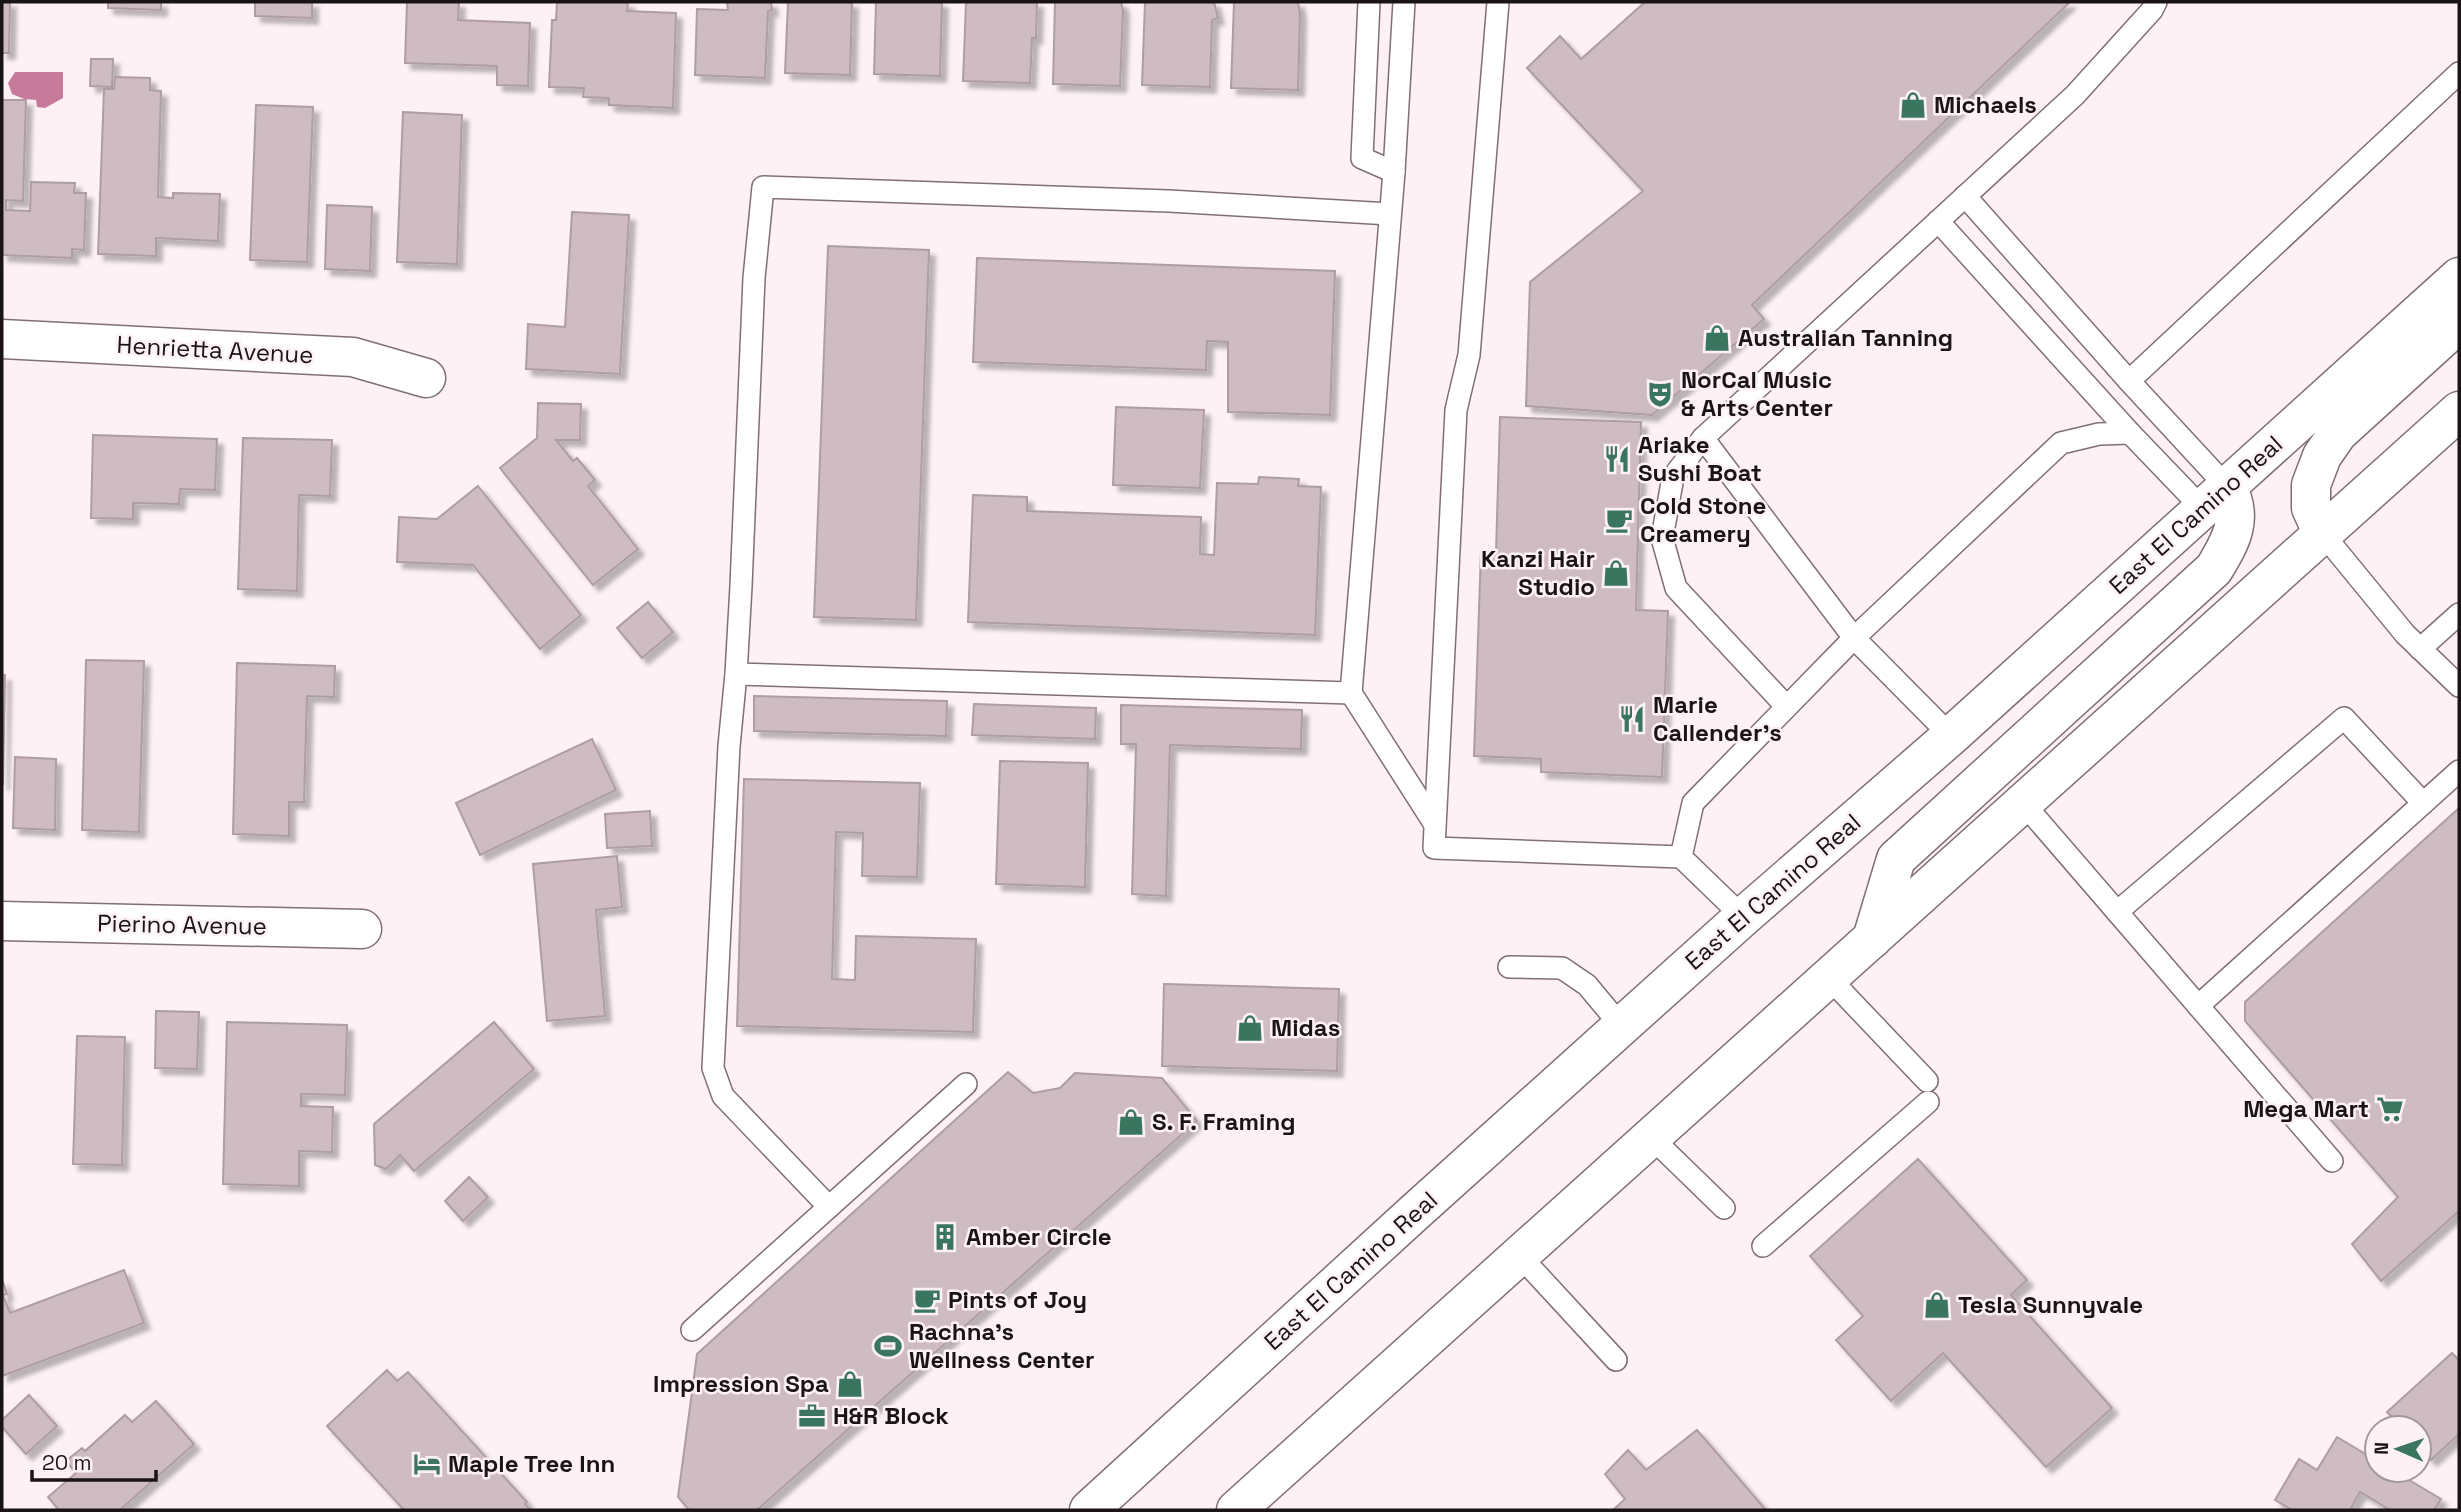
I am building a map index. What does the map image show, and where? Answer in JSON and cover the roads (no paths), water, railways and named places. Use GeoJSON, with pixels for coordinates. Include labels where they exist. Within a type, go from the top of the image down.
{"type":"FeatureCollection","features":[{"type":"Feature","properties":{"kind":"main road","name":"East El Camino Real"},"geometry":{"type":"LineString","coordinates":[[1089,1510],[1743,917],[1951,736],[2459,277]]}},
{"type":"Feature","properties":{"kind":"main road"},"geometry":{"type":"LineString","coordinates":[[2323,534],[2311,509],[2311,485],[2322,456],[2338,433],[2459,323]]}},
{"type":"Feature","properties":{"kind":"main road","name":"Henrietta Avenue"},"geometry":{"type":"LineString","coordinates":[[2,339],[352,357],[426,377]]}},
{"type":"Feature","properties":{"kind":"main road"},"geometry":{"type":"LineString","coordinates":[[1236,1510],[2459,411]]}},
{"type":"Feature","properties":{"kind":"main road"},"geometry":{"type":"LineString","coordinates":[[1872,939],[1896,859],[2214,569],[2228,545],[2236,520],[2235,502],[2215,498]]}},
{"type":"Feature","properties":{"kind":"main road","name":"Pierino Avenue"},"geometry":{"type":"LineString","coordinates":[[2,920],[362,929]]}},
{"type":"Feature","properties":{"kind":"lane"},"geometry":{"type":"LineString","coordinates":[[1370,2],[1362,158],[1394,173]]}},
{"type":"Feature","properties":{"kind":"lane"},"geometry":{"type":"LineString","coordinates":[[1404,2],[1394,173],[1351,694],[1434,823]]}},
{"type":"Feature","properties":{"kind":"lane"},"geometry":{"type":"LineString","coordinates":[[1498,2],[1469,355],[1456,410],[1434,848],[1681,857],[1743,917]]}},
{"type":"Feature","properties":{"kind":"lane"},"geometry":{"type":"LineString","coordinates":[[1786,706],[1676,588],[1662,538],[1673,477],[1703,438],[2074,95],[2152,10],[2156,2]]}},
{"type":"Feature","properties":{"kind":"lane"},"geometry":{"type":"LineString","coordinates":[[2129,381],[2459,73]]}},
{"type":"Feature","properties":{"kind":"lane"},"geometry":{"type":"LineString","coordinates":[[829,1207],[723,1096],[713,1068],[729,746],[736,674],[754,278],[763,187],[1169,201],[1390,214]]}},
{"type":"Feature","properties":{"kind":"lane"},"geometry":{"type":"LineString","coordinates":[[1965,196],[2129,381],[2215,498]]}},
{"type":"Feature","properties":{"kind":"lane"},"geometry":{"type":"LineString","coordinates":[[1938,221],[2130,433],[2215,498]]}},
{"type":"Feature","properties":{"kind":"lane"},"geometry":{"type":"LineString","coordinates":[[1681,857],[1693,803],[1854,638],[2061,443],[2099,434],[2130,433]]}},
{"type":"Feature","properties":{"kind":"lane"},"geometry":{"type":"LineString","coordinates":[[1703,438],[1854,638],[1951,736]]}},
{"type":"Feature","properties":{"kind":"lane"},"geometry":{"type":"LineString","coordinates":[[2323,534],[2405,634],[2459,686]]}},
{"type":"Feature","properties":{"kind":"lane"},"geometry":{"type":"LineString","coordinates":[[2420,649],[2459,614]]}},
{"type":"Feature","properties":{"kind":"lane"},"geometry":{"type":"LineString","coordinates":[[736,674],[1351,694]]}},
{"type":"Feature","properties":{"kind":"lane"},"geometry":{"type":"LineString","coordinates":[[2117,912],[2344,718],[2423,803]]}},
{"type":"Feature","properties":{"kind":"lane"},"geometry":{"type":"LineString","coordinates":[[2198,1006],[2459,771]]}},
{"type":"Feature","properties":{"kind":"lane"},"geometry":{"type":"LineString","coordinates":[[2024,804],[2332,1161]]}},
{"type":"Feature","properties":{"kind":"lane"},"geometry":{"type":"LineString","coordinates":[[1509,967],[1562,968],[1587,985],[1622,1027]]}},
{"type":"Feature","properties":{"kind":"lane"},"geometry":{"type":"LineString","coordinates":[[1763,1246],[1927,1091],[1829,978]]}},
{"type":"Feature","properties":{"kind":"lane"},"geometry":{"type":"LineString","coordinates":[[692,1330],[966,1084]]}},
{"type":"Feature","properties":{"kind":"lane"},"geometry":{"type":"LineString","coordinates":[[1652,1138],[1724,1208]]}},
{"type":"Feature","properties":{"kind":"lane"},"geometry":{"type":"LineString","coordinates":[[1520,1256],[1616,1360]]}},
{"type":"Feature","properties":{"kind":"place","name":"Michaels"},"geometry":{"type":"Point","coordinates":[1913,105]}},
{"type":"Feature","properties":{"kind":"place","name":"Australian Tanning"},"geometry":{"type":"Point","coordinates":[1717,338]}},
{"type":"Feature","properties":{"kind":"place","name":"NorCal Music & Arts Center"},"geometry":{"type":"Point","coordinates":[1660,394]}},
{"type":"Feature","properties":{"kind":"place","name":"Ariake Sushi Boat"},"geometry":{"type":"Point","coordinates":[1617,459]}},
{"type":"Feature","properties":{"kind":"place","name":"Cold Stone Creamery"},"geometry":{"type":"Point","coordinates":[1619,520]}},
{"type":"Feature","properties":{"kind":"place","name":"Kanzi Hair Studio"},"geometry":{"type":"Point","coordinates":[1616,573]}},
{"type":"Feature","properties":{"kind":"place","name":"Marie Callender's"},"geometry":{"type":"Point","coordinates":[1632,719]}},
{"type":"Feature","properties":{"kind":"place","name":"Midas"},"geometry":{"type":"Point","coordinates":[1250,1028]}},
{"type":"Feature","properties":{"kind":"place","name":"Mega Mart"},"geometry":{"type":"Point","coordinates":[2390,1109]}},
{"type":"Feature","properties":{"kind":"place","name":"S. F. Framing"},"geometry":{"type":"Point","coordinates":[1131,1122]}},
{"type":"Feature","properties":{"kind":"place","name":"Amber Circle"},"geometry":{"type":"Point","coordinates":[945,1237]}},
{"type":"Feature","properties":{"kind":"place","name":"Pints of Joy"},"geometry":{"type":"Point","coordinates":[927,1300]}},
{"type":"Feature","properties":{"kind":"place","name":"Tesla Sunnyvale"},"geometry":{"type":"Point","coordinates":[1937,1305]}},
{"type":"Feature","properties":{"kind":"place","name":"Rachna's Wellness Center"},"geometry":{"type":"Point","coordinates":[888,1346]}},
{"type":"Feature","properties":{"kind":"place","name":"Impression Spa"},"geometry":{"type":"Point","coordinates":[850,1384]}},
{"type":"Feature","properties":{"kind":"place","name":"H&R Block"},"geometry":{"type":"Point","coordinates":[812,1416]}},
{"type":"Feature","properties":{"kind":"place","name":"Maple Tree Inn"},"geometry":{"type":"Point","coordinates":[427,1464]}}]}
